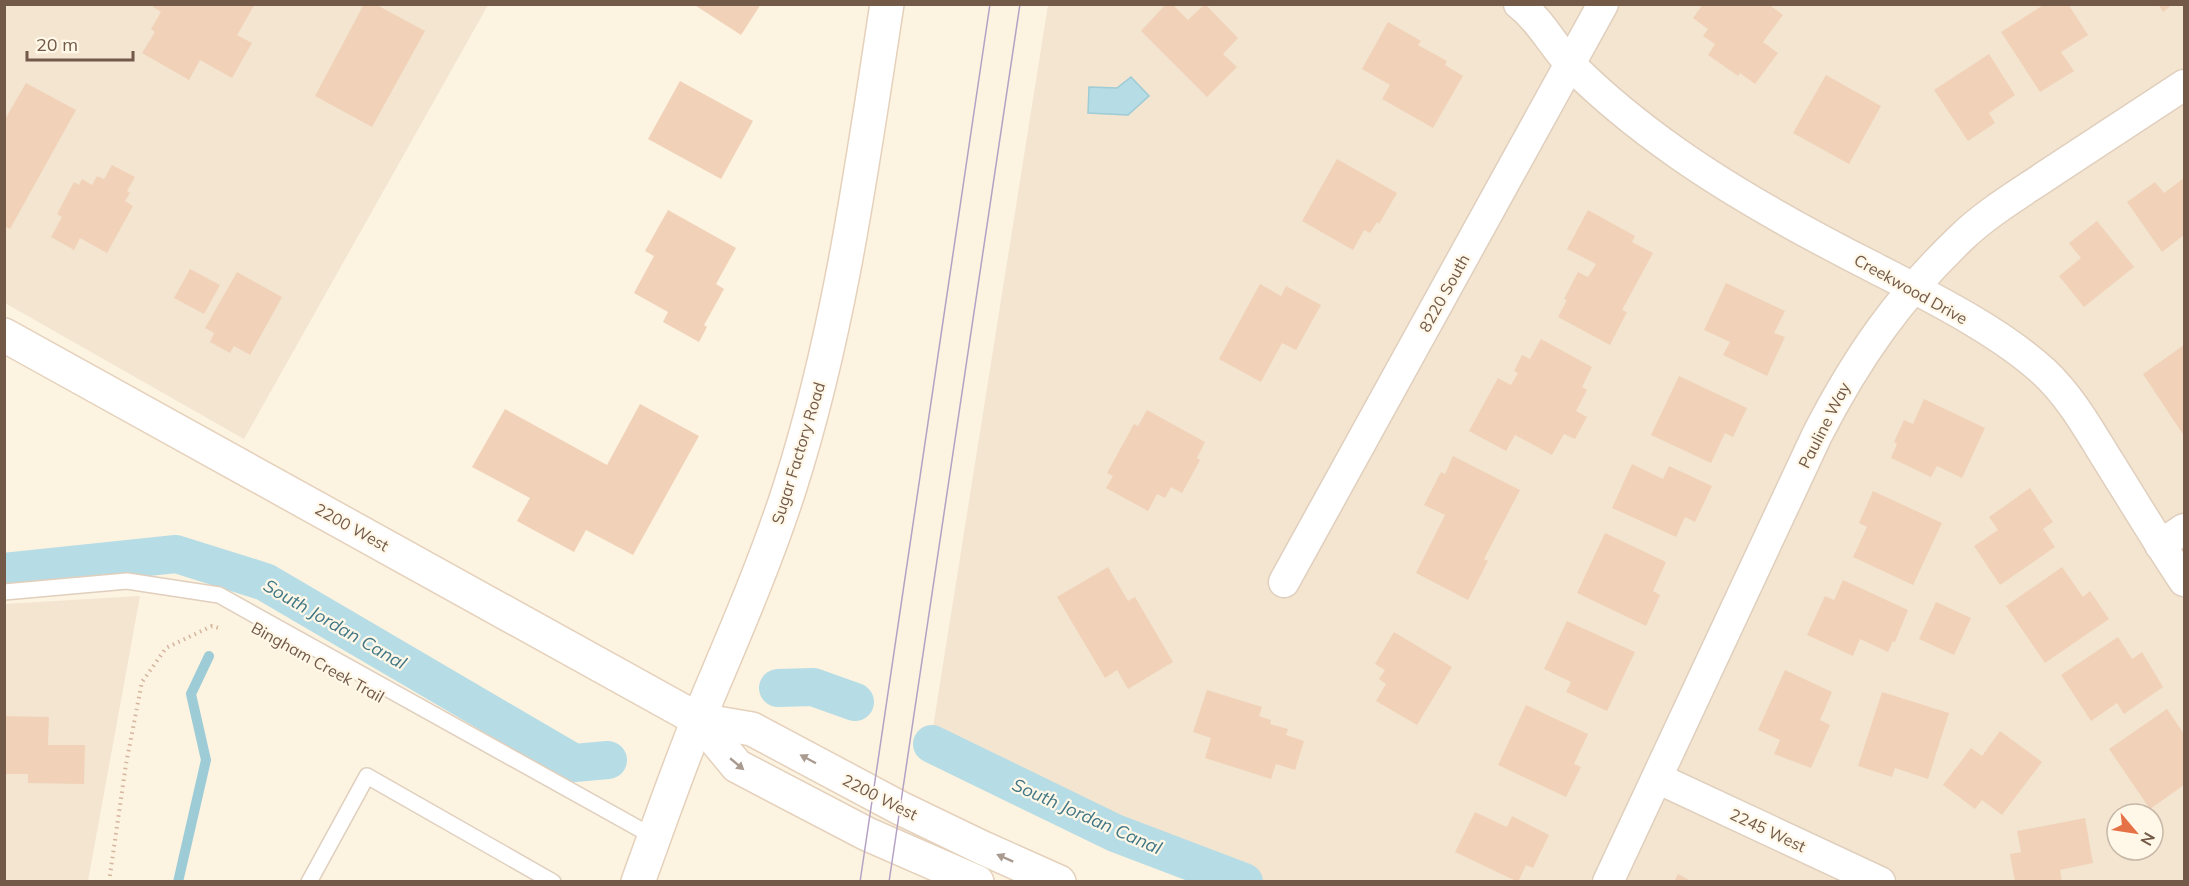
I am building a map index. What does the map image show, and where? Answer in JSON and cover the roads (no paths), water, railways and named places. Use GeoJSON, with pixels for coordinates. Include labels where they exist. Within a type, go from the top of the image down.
{"type":"FeatureCollection","features":[{"type":"Feature","properties":{"kind":"street","name":"Sugar Factory Road"},"geometry":{"type":"LineString","coordinates":[[638,882],[699,720],[771,542],[806,436],[847,255],[887,4]]}},
{"type":"Feature","properties":{"kind":"street","name":"Creekwood Drive"},"geometry":{"type":"LineString","coordinates":[[1519,4],[1531,14],[1571,64],[1620,111],[1677,153],[1730,188],[1857,259],[1913,287],[2012,347],[2043,371],[2072,402],[2172,537],[2184,581]]}},
{"type":"Feature","properties":{"kind":"street","name":"8220 South"},"geometry":{"type":"LineString","coordinates":[[1284,582],[1603,4]]}},
{"type":"Feature","properties":{"kind":"street","name":"Pauline Way"},"geometry":{"type":"LineString","coordinates":[[1608,882],[1826,417],[1866,348],[1913,287],[1963,235],[2006,202],[2184,85]]}},
{"type":"Feature","properties":{"kind":"street","name":"2200 West"},"geometry":{"type":"LineString","coordinates":[[4,335],[699,720],[752,729],[900,808],[983,849],[1059,882]]}},
{"type":"Feature","properties":{"kind":"street","name":"2200 West"},"geometry":{"type":"LineString","coordinates":[[699,720],[736,766],[885,843],[977,882]]}},
{"type":"Feature","properties":{"kind":"street","name":"2245 West"},"geometry":{"type":"LineString","coordinates":[[1657,778],[1880,882]]}},
{"type":"Feature","properties":{"kind":"lane"},"geometry":{"type":"LineString","coordinates":[[4,592],[127,581],[219,596],[654,837]]}},
{"type":"Feature","properties":{"kind":"lane"},"geometry":{"type":"LineString","coordinates":[[309,882],[368,776],[553,882]]}},
{"type":"Feature","properties":{"kind":"water"},"geometry":{"type":"Polygon","coordinates":[[[1131,77],[1149,96],[1128,115],[1088,113],[1089,87],[1117,88],[1131,77]]]}},
{"type":"Feature","properties":{"kind":"waterway","name":"South Jordan Canal"},"geometry":{"type":"LineString","coordinates":[[4,572],[176,554],[265,582],[574,763],[608,760]]}},
{"type":"Feature","properties":{"kind":"waterway"},"geometry":{"type":"LineString","coordinates":[[178,882],[206,760],[191,694],[209,656]]}},
{"type":"Feature","properties":{"kind":"waterway","name":"South Jordan Canal"},"geometry":{"type":"LineString","coordinates":[[778,688],[813,687],[855,702]]}},
{"type":"Feature","properties":{"kind":"waterway","name":"South Jordan Canal"},"geometry":{"type":"LineString","coordinates":[[932,744],[1115,833],[1244,882]]}},
{"type":"Feature","properties":{"kind":"tram line"},"geometry":{"type":"LineString","coordinates":[[860,882],[990,4]]}},
{"type":"Feature","properties":{"kind":"tram line"},"geometry":{"type":"LineString","coordinates":[[889,882],[1020,4]]}}]}
